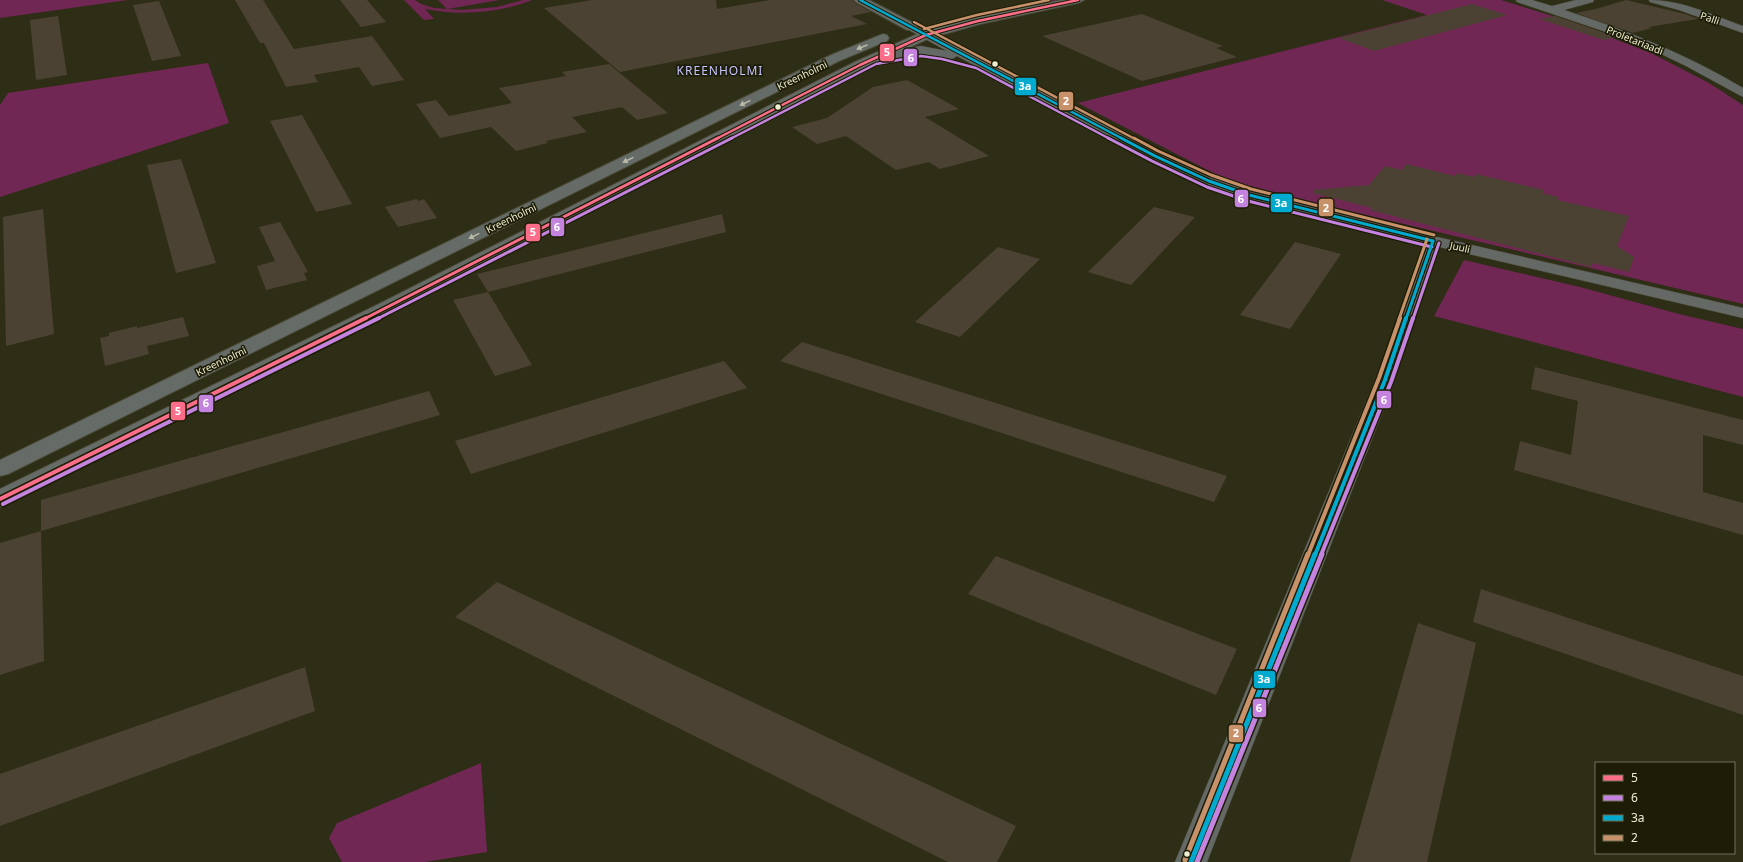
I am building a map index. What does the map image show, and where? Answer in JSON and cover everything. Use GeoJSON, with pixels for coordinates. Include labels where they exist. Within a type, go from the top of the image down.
{"type":"FeatureCollection","features":[{"type":"Feature","properties":{"kind":"main road"},"geometry":{"type":"LineString","coordinates":[[860,0],[918,31]]}},
{"type":"Feature","properties":{"kind":"main road","name":"Kreenholmi"},"geometry":{"type":"LineString","coordinates":[[0,469],[835,58],[918,31],[1035,0]]}},
{"type":"Feature","properties":{"kind":"main road","name":"Kreenholmi"},"geometry":{"type":"LineString","coordinates":[[0,499],[386,308],[874,58],[918,31],[978,21],[1078,0]]}},
{"type":"Feature","properties":{"kind":"main road"},"geometry":{"type":"LineString","coordinates":[[690,130],[718,138]]}},
{"type":"Feature","properties":{"kind":"main road"},"geometry":{"type":"LineString","coordinates":[[356,294],[386,308]]}},
{"type":"Feature","properties":{"kind":"street","name":"Proletariaadi"},"geometry":{"type":"LineString","coordinates":[[1521,0],[1653,46],[1743,93]]}},
{"type":"Feature","properties":{"kind":"street"},"geometry":{"type":"LineString","coordinates":[[1551,10],[1589,0]]}},
{"type":"Feature","properties":{"kind":"street","name":"Palli"},"geometry":{"type":"LineString","coordinates":[[1654,0],[1683,8],[1743,30]]}},
{"type":"Feature","properties":{"kind":"street","name":"Juuli"},"geometry":{"type":"LineString","coordinates":[[918,31],[1154,156],[1209,181],[1249,195],[1433,241],[1743,314]]}},
{"type":"Feature","properties":{"kind":"street"},"geometry":{"type":"LineString","coordinates":[[874,58],[921,50],[943,53],[978,62]]}},
{"type":"Feature","properties":{"kind":"street"},"geometry":{"type":"LineString","coordinates":[[1728,84],[1743,83]]}},
{"type":"Feature","properties":{"kind":"street"},"geometry":{"type":"LineString","coordinates":[[1192,862],[1385,380],[1433,241]]}},
{"type":"Feature","properties":{"kind":"shaded area"},"geometry":{"type":"Polygon","coordinates":[[[0,0],[128,0],[0,18],[0,0]]]}},
{"type":"Feature","properties":{"kind":"shaded area"},"geometry":{"type":"Polygon","coordinates":[[[404,0],[415,0],[421,4],[434,8],[462,10],[497,7],[523,0],[532,0],[506,8],[479,12],[466,13],[425,9],[434,19],[424,20],[404,0]]]}},
{"type":"Feature","properties":{"kind":"shaded area"},"geometry":{"type":"Polygon","coordinates":[[[438,0],[500,0],[447,9],[438,0]]]}},
{"type":"Feature","properties":{"kind":"shaded area"},"geometry":{"type":"Polygon","coordinates":[[[1048,0],[1062,0],[952,24],[947,22],[1048,0]]]}},
{"type":"Feature","properties":{"kind":"shaded area"},"geometry":{"type":"Polygon","coordinates":[[[1382,0],[1501,0],[1572,22],[1653,54],[1709,83],[1743,105],[1743,304],[1255,189],[1221,177],[1078,103],[1427,15],[1382,0]]]}},
{"type":"Feature","properties":{"kind":"shaded area"},"geometry":{"type":"Polygon","coordinates":[[[208,63],[229,123],[0,197],[0,105],[8,93],[208,63]]]}},
{"type":"Feature","properties":{"kind":"shaded area"},"geometry":{"type":"Polygon","coordinates":[[[1464,260],[1580,287],[1679,314],[1743,329],[1743,397],[1434,316],[1464,260]]]}},
{"type":"Feature","properties":{"kind":"shaded area"},"geometry":{"type":"Polygon","coordinates":[[[481,763],[487,852],[425,862],[342,862],[329,838],[337,823],[481,763]]]}},
{"type":"Feature","properties":{"kind":"building"},"geometry":{"type":"Polygon","coordinates":[[[235,0],[263,0],[294,49],[372,36],[404,80],[372,86],[359,67],[314,75],[318,82],[286,87],[264,43],[260,43],[235,0]]]}},
{"type":"Feature","properties":{"kind":"building"},"geometry":{"type":"Polygon","coordinates":[[[340,0],[367,0],[386,22],[361,27],[340,0]]]}},
{"type":"Feature","properties":{"kind":"building"},"geometry":{"type":"Polygon","coordinates":[[[592,0],[716,0],[717,9],[770,0],[852,0],[871,12],[851,16],[867,24],[620,72],[544,8],[592,0]]]}},
{"type":"Feature","properties":{"kind":"building"},"geometry":{"type":"Polygon","coordinates":[[[1626,0],[1685,14],[1698,19],[1648,27],[1652,28],[1633,33],[1576,13],[1626,0]]]}},
{"type":"Feature","properties":{"kind":"building"},"geometry":{"type":"Polygon","coordinates":[[[159,1],[181,56],[152,61],[133,5],[159,1]]]}},
{"type":"Feature","properties":{"kind":"building"},"geometry":{"type":"Polygon","coordinates":[[[1472,4],[1507,15],[1374,51],[1339,38],[1472,4]]]}},
{"type":"Feature","properties":{"kind":"building"},"geometry":{"type":"Polygon","coordinates":[[[1142,14],[1223,46],[1216,48],[1237,57],[1142,81],[1042,36],[1142,14]]]}},
{"type":"Feature","properties":{"kind":"building"},"geometry":{"type":"Polygon","coordinates":[[[58,16],[67,75],[36,80],[30,20],[58,16]]]}},
{"type":"Feature","properties":{"kind":"building"},"geometry":{"type":"Polygon","coordinates":[[[1555,16],[1615,37],[1604,40],[1539,19],[1555,16]]]}},
{"type":"Feature","properties":{"kind":"building"},"geometry":{"type":"Polygon","coordinates":[[[609,64],[668,113],[637,120],[622,107],[572,117],[587,132],[546,141],[548,143],[516,151],[491,127],[440,138],[416,104],[436,100],[449,116],[512,103],[499,88],[566,76],[562,72],[609,64]]]}},
{"type":"Feature","properties":{"kind":"building"},"geometry":{"type":"Polygon","coordinates":[[[907,80],[959,109],[925,117],[989,156],[940,169],[929,162],[896,170],[846,136],[817,144],[792,127],[827,118],[873,87],[907,80]]]}},
{"type":"Feature","properties":{"kind":"building"},"geometry":{"type":"Polygon","coordinates":[[[302,115],[352,204],[316,212],[270,121],[302,115]]]}},
{"type":"Feature","properties":{"kind":"building"},"geometry":{"type":"Polygon","coordinates":[[[181,159],[216,263],[176,273],[147,165],[181,159]]]}},
{"type":"Feature","properties":{"kind":"building"},"geometry":{"type":"Polygon","coordinates":[[[1406,164],[1455,176],[1457,173],[1474,177],[1476,174],[1544,190],[1542,193],[1559,197],[1557,200],[1629,216],[1617,246],[1634,257],[1629,272],[1593,263],[1591,267],[1370,210],[1372,208],[1313,193],[1313,190],[1369,185],[1385,166],[1402,170],[1406,164]]]}},
{"type":"Feature","properties":{"kind":"building"},"geometry":{"type":"Polygon","coordinates":[[[417,199],[418,201],[424,199],[437,218],[398,227],[385,207],[417,199]]]}},
{"type":"Feature","properties":{"kind":"building"},"geometry":{"type":"Polygon","coordinates":[[[1154,207],[1195,217],[1131,285],[1088,272],[1154,207]]]}},
{"type":"Feature","properties":{"kind":"building"},"geometry":{"type":"Polygon","coordinates":[[[43,209],[54,334],[6,346],[3,217],[43,209]]]}},
{"type":"Feature","properties":{"kind":"building"},"geometry":{"type":"Polygon","coordinates":[[[722,214],[726,232],[488,292],[477,274],[722,214]]]}},
{"type":"Feature","properties":{"kind":"building"},"geometry":{"type":"Polygon","coordinates":[[[280,222],[308,272],[304,273],[307,280],[266,290],[257,266],[275,261],[259,227],[280,222]]]}},
{"type":"Feature","properties":{"kind":"building"},"geometry":{"type":"Polygon","coordinates":[[[1295,242],[1341,254],[1290,329],[1240,315],[1295,242]]]}},
{"type":"Feature","properties":{"kind":"building"},"geometry":{"type":"Polygon","coordinates":[[[998,247],[1040,259],[960,337],[915,322],[998,247]]]}},
{"type":"Feature","properties":{"kind":"building"},"geometry":{"type":"Polygon","coordinates":[[[488,292],[532,365],[495,376],[453,300],[488,292]]]}},
{"type":"Feature","properties":{"kind":"building"},"geometry":{"type":"Polygon","coordinates":[[[183,317],[189,336],[147,346],[149,354],[105,366],[100,338],[109,336],[109,333],[183,317]]]}},
{"type":"Feature","properties":{"kind":"building"},"geometry":{"type":"Polygon","coordinates":[[[802,342],[1227,476],[1214,502],[780,361],[802,342]]]}},
{"type":"Feature","properties":{"kind":"building"},"geometry":{"type":"Polygon","coordinates":[[[724,361],[747,388],[471,474],[455,441],[724,361]]]}},
{"type":"Feature","properties":{"kind":"building"},"geometry":{"type":"Polygon","coordinates":[[[1535,367],[1743,420],[1743,445],[1703,435],[1703,492],[1743,503],[1743,535],[1514,470],[1520,441],[1571,455],[1578,401],[1531,389],[1535,367]]]}},
{"type":"Feature","properties":{"kind":"building"},"geometry":{"type":"Polygon","coordinates":[[[429,391],[440,415],[41,531],[41,500],[429,391]]]}},
{"type":"Feature","properties":{"kind":"building"},"geometry":{"type":"Polygon","coordinates":[[[41,531],[44,661],[0,675],[0,543],[41,531]]]}},
{"type":"Feature","properties":{"kind":"building"},"geometry":{"type":"Polygon","coordinates":[[[996,556],[1237,649],[1216,695],[968,594],[996,556]]]}},
{"type":"Feature","properties":{"kind":"building"},"geometry":{"type":"Polygon","coordinates":[[[497,582],[1016,826],[997,862],[948,862],[455,617],[497,582]]]}},
{"type":"Feature","properties":{"kind":"building"},"geometry":{"type":"Polygon","coordinates":[[[1481,589],[1743,676],[1743,715],[1473,622],[1481,589]]]}},
{"type":"Feature","properties":{"kind":"building"},"geometry":{"type":"Polygon","coordinates":[[[1418,623],[1476,643],[1427,862],[1350,862],[1418,623]]]}},
{"type":"Feature","properties":{"kind":"building"},"geometry":{"type":"Polygon","coordinates":[[[305,667],[315,711],[0,826],[0,774],[305,667]]]}},
{"type":"Feature","properties":{"kind":"transit line","name":"3a"},"geometry":{"type":"LineString","coordinates":[[860,0],[1084,117],[1155,156],[1209,181],[1249,195],[1433,241]]}},
{"type":"Feature","properties":{"kind":"transit line","name":"2"},"geometry":{"type":"LineString","coordinates":[[924,29],[977,15],[1049,0]]}},
{"type":"Feature","properties":{"kind":"transit line","name":"5"},"geometry":{"type":"LineString","coordinates":[[0,499],[386,308],[860,65],[926,35],[978,21],[1078,0]]}},
{"type":"Feature","properties":{"kind":"transit line","name":"2"},"geometry":{"type":"LineString","coordinates":[[914,22],[1087,112],[1158,151],[1211,175],[1251,189],[1434,235]]}},
{"type":"Feature","properties":{"kind":"transit line","name":"6"},"geometry":{"type":"LineString","coordinates":[[3,504],[389,313],[876,64],[921,56],[942,59],[976,68],[1152,161],[1207,187],[1248,201],[1432,247]]}},
{"type":"Feature","properties":{"kind":"transit line","name":"2"},"geometry":{"type":"LineString","coordinates":[[1185,860],[1379,378],[1427,239]]}},
{"type":"Feature","properties":{"kind":"transit line","name":"3a"},"geometry":{"type":"LineString","coordinates":[[1191,862],[1385,380],[1433,241]]}},
{"type":"Feature","properties":{"kind":"transit line","name":"6"},"geometry":{"type":"LineString","coordinates":[[1197,862],[1391,382],[1439,243]]}},
{"type":"Feature","properties":{"kind":"district","name":"KREENHOLMI"},"geometry":{"type":"Point","coordinates":[720,71]}}]}
